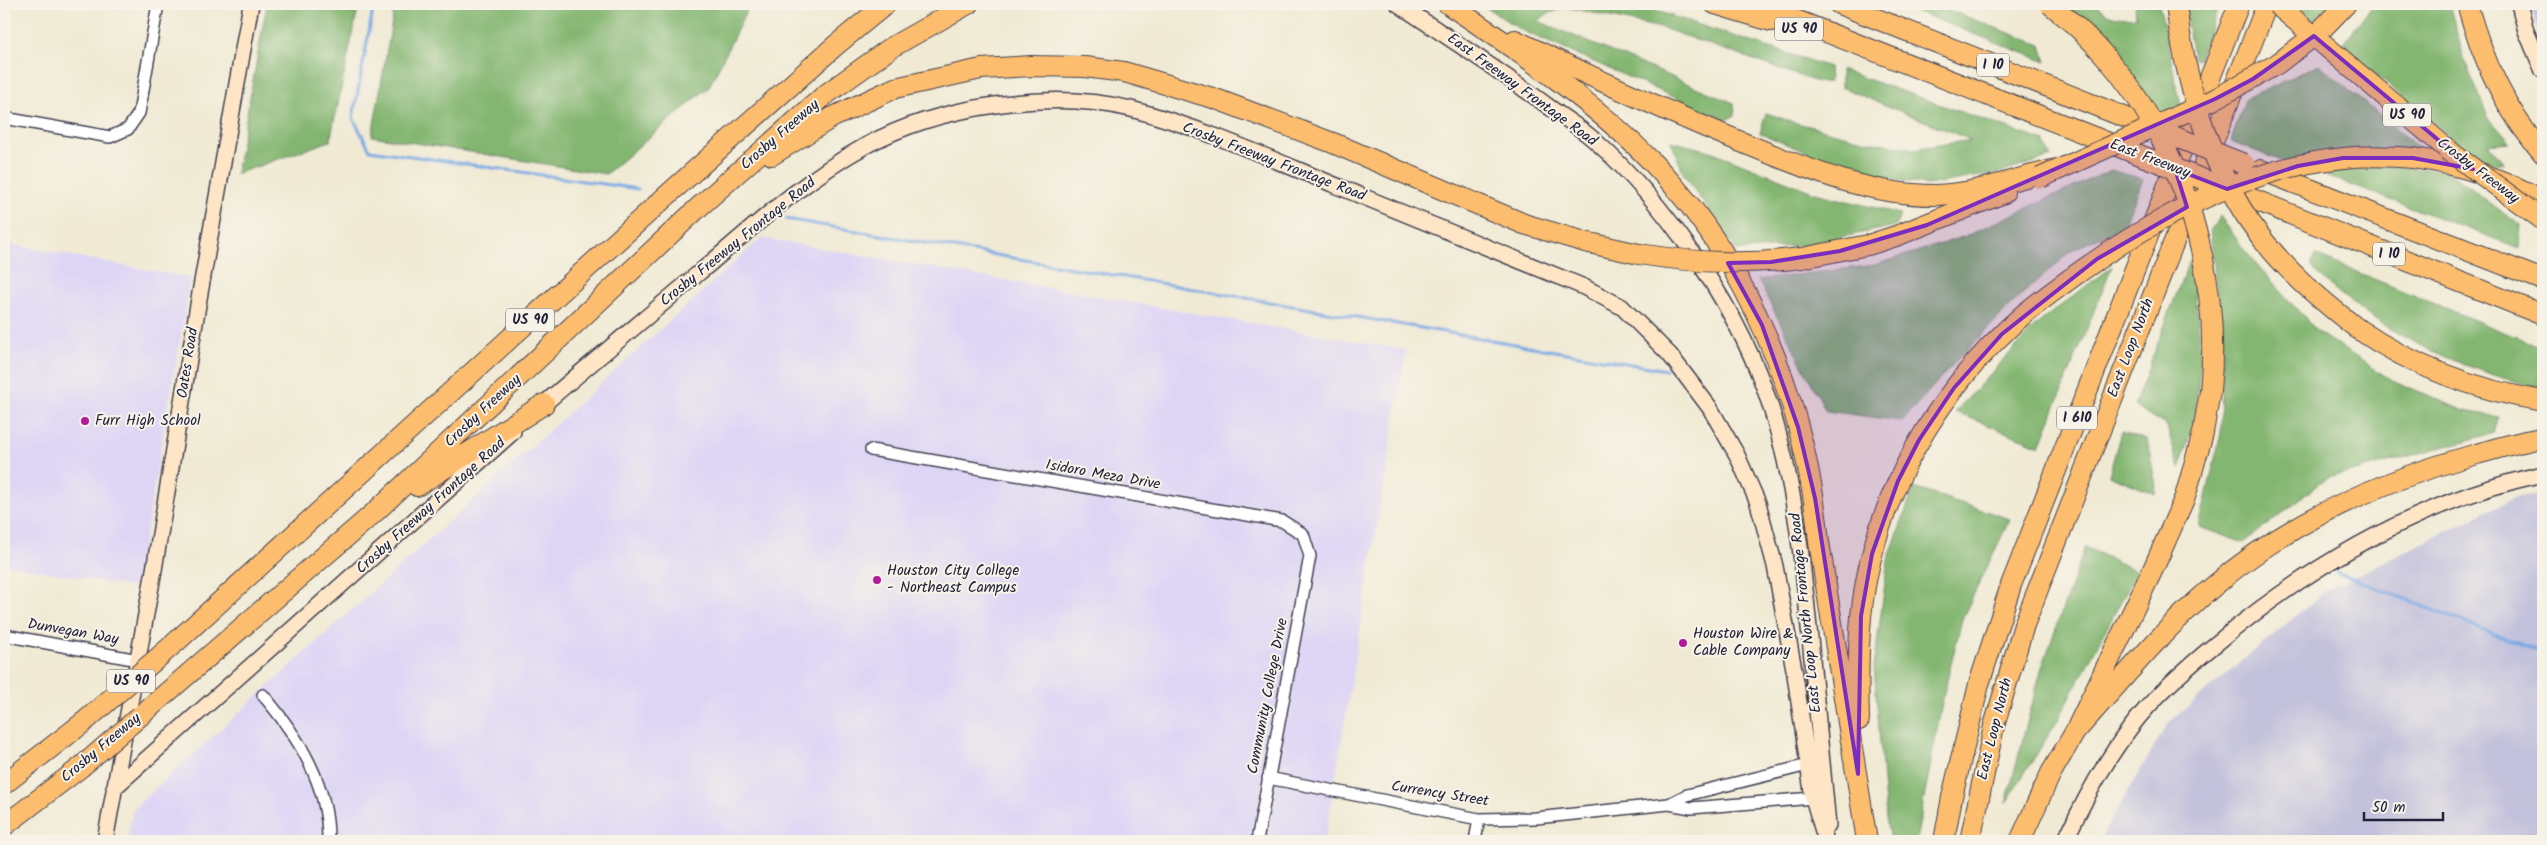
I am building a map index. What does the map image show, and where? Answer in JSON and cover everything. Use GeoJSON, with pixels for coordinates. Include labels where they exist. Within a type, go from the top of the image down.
{"type":"FeatureCollection","features":[{"type":"Feature","properties":{"kind":"highway","name":"Crosby Freeway"},"geometry":{"type":"LineString","coordinates":[[4,784],[84,722],[177,641],[666,197],[836,45],[886,4]]}},
{"type":"Feature","properties":{"kind":"highway","name":"Crosby Freeway"},"geometry":{"type":"LineString","coordinates":[[4,826],[80,768],[375,512],[699,207],[845,80],[899,43],[968,4]]}},
{"type":"Feature","properties":{"kind":"highway","name":"US 90"},"geometry":{"type":"LineString","coordinates":[[1714,4],[1883,54]]}},
{"type":"Feature","properties":{"kind":"highway","name":"East Freeway"},"geometry":{"type":"LineString","coordinates":[[1755,4],[2543,315]]}},
{"type":"Feature","properties":{"kind":"highway","name":"East Freeway"},"geometry":{"type":"LineString","coordinates":[[1839,4],[2543,280]]}},
{"type":"Feature","properties":{"kind":"highway"},"geometry":{"type":"LineString","coordinates":[[2020,841],[2051,773],[2075,732],[2185,497],[2203,433],[2210,391],[2212,348],[2207,290],[2195,228],[2178,176],[2148,116],[2119,74],[2083,32],[2050,4]]}},
{"type":"Feature","properties":{"kind":"highway"},"geometry":{"type":"LineString","coordinates":[[2176,4],[2186,60],[2200,112],[2222,170],[2241,208],[2273,251],[2294,274],[2358,330],[2393,352],[2431,371],[2499,392],[2543,402]]}},
{"type":"Feature","properties":{"kind":"highway","name":"East Loop North"},"geometry":{"type":"LineString","coordinates":[[1944,841],[1978,684],[2011,585],[2239,4]]}},
{"type":"Feature","properties":{"kind":"highway","name":"East Loop North"},"geometry":{"type":"LineString","coordinates":[[1970,841],[1994,726],[2024,625],[2267,4]]}},
{"type":"Feature","properties":{"kind":"highway","name":"Crosby Freeway"},"geometry":{"type":"LineString","coordinates":[[2276,4],[2452,153],[2543,220]]}},
{"type":"Feature","properties":{"kind":"highway"},"geometry":{"type":"LineString","coordinates":[[699,207],[781,149],[833,117],[895,88],[982,69],[1030,66],[1085,68],[1124,72],[1216,99],[1333,144],[1524,224],[1585,242],[1639,254],[1713,264],[1772,262],[1868,245],[1896,236],[2156,127],[2253,79],[2319,32],[2346,4]]}},
{"type":"Feature","properties":{"kind":"highway"},"geometry":{"type":"LineString","coordinates":[[2467,4],[2485,58],[2509,106],[2543,154]]}},
{"type":"Feature","properties":{"kind":"highway"},"geometry":{"type":"LineString","coordinates":[[1453,7],[1526,45],[1686,120],[1824,175],[1894,193],[1936,195],[1995,186],[2039,176]]}},
{"type":"Feature","properties":{"kind":"highway"},"geometry":{"type":"LineString","coordinates":[[1453,7],[1606,119],[1652,162],[1689,204],[1717,242],[1762,325],[1789,397],[1815,498],[1819,542],[1858,774],[1867,841]]}},
{"type":"Feature","properties":{"kind":"highway"},"geometry":{"type":"LineString","coordinates":[[1858,774],[1858,672],[1861,616],[1872,554],[1898,481],[1919,440],[1954,388],[1986,349],[2024,314],[2097,259],[2135,235],[2206,197],[2271,174],[2323,161],[2375,156],[2412,158],[2470,168],[2509,183],[2543,200]]}},
{"type":"Feature","properties":{"kind":"highway"},"geometry":{"type":"LineString","coordinates":[[375,512],[544,404]]}},
{"type":"Feature","properties":{"kind":"highway"},"geometry":{"type":"LineString","coordinates":[[2075,732],[2174,622],[2214,585],[2259,551],[2359,496],[2427,468],[2543,438]]}},
{"type":"Feature","properties":{"kind":"main road","name":"Oates Road"},"geometry":{"type":"LineString","coordinates":[[105,841],[251,4]]}},
{"type":"Feature","properties":{"kind":"main road","name":"East Freeway Frontage Road"},"geometry":{"type":"LineString","coordinates":[[1398,4],[1508,77],[1593,139],[1613,159],[1681,237],[1704,270],[1738,326],[1764,388]]}},
{"type":"Feature","properties":{"kind":"main road"},"geometry":{"type":"LineString","coordinates":[[2518,4],[2526,31],[2543,70]]}},
{"type":"Feature","properties":{"kind":"main road","name":"Crosby Freeway Frontage Road"},"geometry":{"type":"LineString","coordinates":[[114,788],[544,404],[796,191],[868,144],[918,123],[970,110],[1040,101],[1078,102],[1130,109],[1224,140],[1584,287],[1622,307],[1670,355],[1710,408],[1737,455],[1758,504],[1775,566],[1795,675],[1813,798],[1826,841]]}},
{"type":"Feature","properties":{"kind":"main road","name":"East Loop North Frontage Road"},"geometry":{"type":"LineString","coordinates":[[1764,388],[1783,455],[1800,541],[1830,841]]}},
{"type":"Feature","properties":{"kind":"main road"},"geometry":{"type":"LineString","coordinates":[[2065,841],[2083,804],[2112,753],[2132,726],[2177,676],[2252,614],[2287,588],[2338,556],[2390,529],[2488,488],[2543,474]]}},
{"type":"Feature","properties":{"kind":"street"},"geometry":{"type":"LineString","coordinates":[[4,118],[110,137],[128,130],[139,113],[158,4]]}},
{"type":"Feature","properties":{"kind":"street","name":"Isidoro Meza Drive"},"geometry":{"type":"LineString","coordinates":[[871,450],[1282,521],[1303,534],[1310,556]]}},
{"type":"Feature","properties":{"kind":"street","name":"Community College Drive"},"geometry":{"type":"LineString","coordinates":[[1257,841],[1310,556]]}},
{"type":"Feature","properties":{"kind":"street","name":"Dunvegan Way"},"geometry":{"type":"LineString","coordinates":[[4,635],[138,660]]}},
{"type":"Feature","properties":{"kind":"street"},"geometry":{"type":"LineString","coordinates":[[263,695],[283,718],[303,748],[317,780],[325,808],[328,841]]}},
{"type":"Feature","properties":{"kind":"street","name":"Currency Street"},"geometry":{"type":"LineString","coordinates":[[1669,804],[1687,795],[1808,765]]}},
{"type":"Feature","properties":{"kind":"street","name":"Currency Street"},"geometry":{"type":"LineString","coordinates":[[1268,778],[1479,819],[1536,818],[1669,804],[1691,808],[1813,798]]}},
{"type":"Feature","properties":{"kind":"street"},"geometry":{"type":"LineString","coordinates":[[1734,784],[1736,803]]}},
{"type":"Feature","properties":{"kind":"street"},"geometry":{"type":"LineString","coordinates":[[1475,841],[1479,819]]}},
{"type":"Feature","properties":{"kind":"highlighted area"},"geometry":{"type":"Polygon","coordinates":[[[2314,36],[2473,169],[2413,158],[2343,158],[2298,166],[2227,189],[2175,169],[2187,207],[2097,259],[2002,334],[1954,388],[1919,440],[1898,481],[1872,554],[1861,616],[1858,774],[1815,498],[1798,427],[1762,325],[1728,263],[1771,262],[1840,251],[1927,225],[2215,99],[2253,79],[2314,36]]]}},
{"type":"Feature","properties":{"kind":"shaded area"},"geometry":{"type":"Polygon","coordinates":[[[2530,4],[2543,4],[2543,45],[2530,4]]]}},
{"type":"Feature","properties":{"kind":"shaded area","name":"Houston City College - Northeast Campus"},"geometry":{"type":"Polygon","coordinates":[[[761,238],[1406,350],[1325,841],[127,841],[133,809],[761,238]]]}},
{"type":"Feature","properties":{"kind":"shaded area","name":"Furr High School"},"geometry":{"type":"Polygon","coordinates":[[[4,243],[191,278],[136,588],[4,564],[4,243]]]}},
{"type":"Feature","properties":{"kind":"shaded area"},"geometry":{"type":"Polygon","coordinates":[[[2543,494],[2543,841],[2099,841],[2168,723],[2327,590],[2516,497],[2543,494]]]}},
{"type":"Feature","properties":{"kind":"green space"},"geometry":{"type":"Polygon","coordinates":[[[267,4],[359,4],[330,141],[236,174],[267,4]]]}},
{"type":"Feature","properties":{"kind":"green space"},"geometry":{"type":"Polygon","coordinates":[[[395,4],[750,4],[709,87],[606,174],[372,136],[395,4]]]}},
{"type":"Feature","properties":{"kind":"green space"},"geometry":{"type":"Polygon","coordinates":[[[1481,4],[1635,4],[1829,67],[1830,82],[1817,82],[1665,29],[1566,7],[1547,14],[1538,21],[1734,103],[1735,115],[1726,120],[1521,30],[1481,4]]]}},
{"type":"Feature","properties":{"kind":"green space"},"geometry":{"type":"Polygon","coordinates":[[[1897,4],[1933,4],[2041,45],[2046,62],[1897,4]]]}},
{"type":"Feature","properties":{"kind":"green space"},"geometry":{"type":"Polygon","coordinates":[[[2060,4],[2095,4],[2104,12],[2124,18],[2136,17],[2135,4],[2159,4],[2181,106],[2162,115],[2153,113],[2060,4]]]}},
{"type":"Feature","properties":{"kind":"green space"},"geometry":{"type":"Polygon","coordinates":[[[2183,4],[2220,4],[2198,60],[2194,59],[2183,4]]]}},
{"type":"Feature","properties":{"kind":"green space"},"geometry":{"type":"Polygon","coordinates":[[[2294,4],[2330,4],[2312,22],[2294,4]]]}},
{"type":"Feature","properties":{"kind":"green space"},"geometry":{"type":"Polygon","coordinates":[[[2374,4],[2449,4],[2464,59],[2488,117],[2510,142],[2488,144],[2504,164],[2481,162],[2341,46],[2374,4]]]}},
{"type":"Feature","properties":{"kind":"green space"},"geometry":{"type":"Polygon","coordinates":[[[2319,64],[2426,154],[2288,164],[2231,141],[2245,100],[2319,64]]]}},
{"type":"Feature","properties":{"kind":"green space"},"geometry":{"type":"Polygon","coordinates":[[[1841,70],[2044,141],[2051,157],[2003,172],[1927,185],[1856,173],[1760,133],[1766,113],[1867,141],[1914,149],[1971,140],[1841,87],[1841,70]]]}},
{"type":"Feature","properties":{"kind":"green space"},"geometry":{"type":"Polygon","coordinates":[[[1671,141],[1713,152],[1815,193],[1900,214],[1896,226],[1803,245],[1737,251],[1684,175],[1671,141]]]}},
{"type":"Feature","properties":{"kind":"green space"},"geometry":{"type":"Polygon","coordinates":[[[2371,165],[2448,171],[2521,226],[2519,248],[2327,176],[2332,171],[2371,165]]]}},
{"type":"Feature","properties":{"kind":"green space"},"geometry":{"type":"Polygon","coordinates":[[[2111,170],[2143,179],[2124,226],[2074,249],[2020,296],[1956,361],[1902,421],[1826,411],[1758,280],[1875,265],[1966,236],[2111,170]]]}},
{"type":"Feature","properties":{"kind":"green space"},"geometry":{"type":"Polygon","coordinates":[[[2220,216],[2245,251],[2317,332],[2390,379],[2464,411],[2499,417],[2494,433],[2325,479],[2244,543],[2199,527],[2221,433],[2223,348],[2210,230],[2220,216]]]}},
{"type":"Feature","properties":{"kind":"green space"},"geometry":{"type":"Polygon","coordinates":[[[2315,255],[2543,348],[2543,388],[2517,382],[2466,365],[2391,329],[2368,315],[2333,288],[2310,266],[2315,255]]]}},
{"type":"Feature","properties":{"kind":"green space"},"geometry":{"type":"Polygon","coordinates":[[[2189,261],[2198,316],[2200,354],[2198,391],[2194,417],[2179,469],[2167,426],[2134,406],[2189,261]]]}},
{"type":"Feature","properties":{"kind":"green space"},"geometry":{"type":"Polygon","coordinates":[[[2112,266],[2040,446],[1955,412],[2036,325],[2112,266]]]}},
{"type":"Feature","properties":{"kind":"green space"},"geometry":{"type":"Polygon","coordinates":[[[2121,432],[2147,440],[2156,485],[2155,494],[2109,475],[2121,432]]]}},
{"type":"Feature","properties":{"kind":"green space"},"geometry":{"type":"Polygon","coordinates":[[[1914,488],[2010,519],[1962,619],[1944,693],[1916,841],[1890,841],[1886,818],[1874,667],[1888,560],[1914,488]]]}},
{"type":"Feature","properties":{"kind":"green space"},"geometry":{"type":"Polygon","coordinates":[[[2085,547],[2137,571],[2058,720],[2006,803],[2041,670],[2085,547]]]}},
{"type":"Feature","properties":{"kind":"waterway"},"geometry":{"type":"LineString","coordinates":[[374,4],[353,118],[370,150],[638,189]]}},
{"type":"Feature","properties":{"kind":"waterway"},"geometry":{"type":"LineString","coordinates":[[786,219],[1666,370]]}},
{"type":"Feature","properties":{"kind":"waterway"},"geometry":{"type":"LineString","coordinates":[[2336,572],[2543,653]]}},
{"type":"Feature","properties":{"kind":"place","name":"Furr High School"},"geometry":{"type":"Point","coordinates":[85,421]}},
{"type":"Feature","properties":{"kind":"place","name":"Houston City College - Northeast Campus"},"geometry":{"type":"Point","coordinates":[877,580]}},
{"type":"Feature","properties":{"kind":"place","name":"Houston Wire & Cable Company"},"geometry":{"type":"Point","coordinates":[1683,643]}}]}
